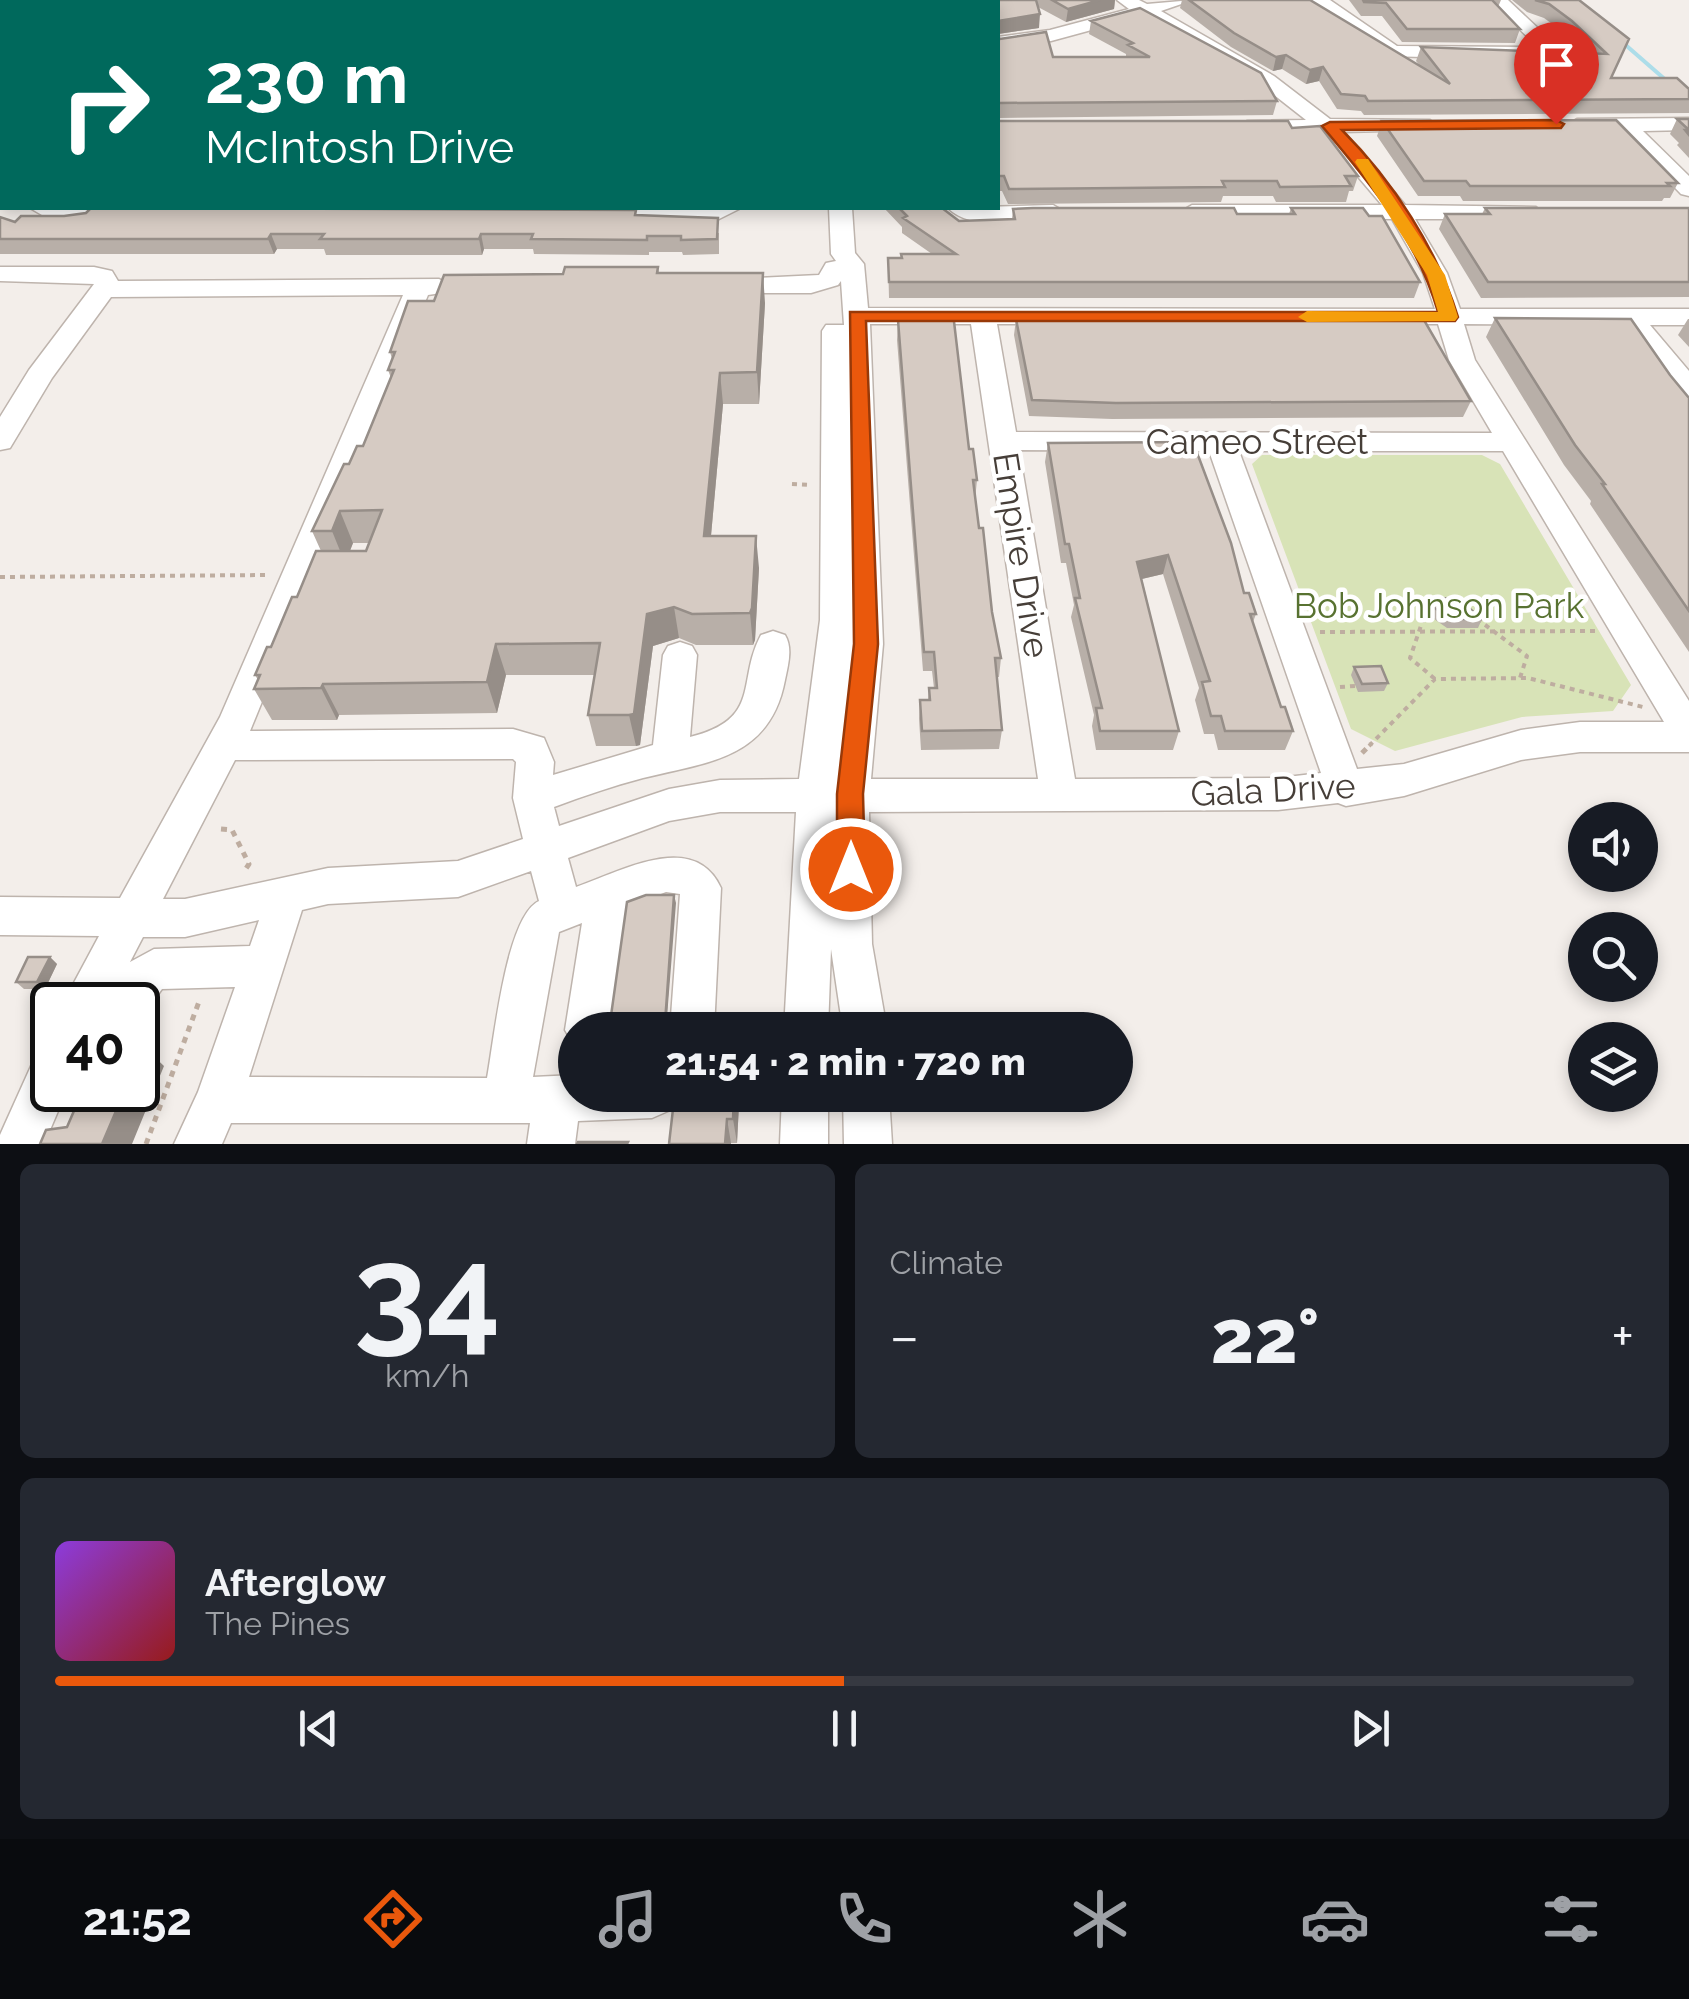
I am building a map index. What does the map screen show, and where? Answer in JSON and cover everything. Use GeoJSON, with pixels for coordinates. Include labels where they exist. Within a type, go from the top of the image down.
{"type":"FeatureCollection","features":[{"type":"Feature","properties":{"kind":"street"},"geometry":{"type":"LineString","coordinates":[[1000,43],[1051,35],[1134,4],[1184,0]]}},
{"type":"Feature","properties":{"kind":"street"},"geometry":{"type":"LineString","coordinates":[[1318,0],[1394,52],[1532,54],[1547,50],[1549,47],[1498,0]]}},
{"type":"Feature","properties":{"kind":"street"},"geometry":{"type":"LineString","coordinates":[[1134,4],[1274,82],[1330,126],[1353,150],[1399,212],[1436,275],[1462,360],[1689,735]]}},
{"type":"Feature","properties":{"kind":"street"},"geometry":{"type":"LineString","coordinates":[[1051,35],[1080,52]]}},
{"type":"Feature","properties":{"kind":"street"},"geometry":{"type":"LineString","coordinates":[[1230,127],[1438,124]]}},
{"type":"Feature","properties":{"kind":"street"},"geometry":{"type":"LineString","coordinates":[[1551,124],[1689,124]]}},
{"type":"Feature","properties":{"kind":"street"},"geometry":{"type":"LineString","coordinates":[[1626,125],[1689,189]]}},
{"type":"Feature","properties":{"kind":"street"},"geometry":{"type":"LineString","coordinates":[[101,210],[160,212]]}},
{"type":"Feature","properties":{"kind":"street"},"geometry":{"type":"LineString","coordinates":[[579,212],[713,215],[724,210]]}},
{"type":"Feature","properties":{"kind":"street"},"geometry":{"type":"LineString","coordinates":[[706,285],[816,284],[829,280],[839,261],[841,210]]}},
{"type":"Feature","properties":{"kind":"street"},"geometry":{"type":"LineString","coordinates":[[964,210],[982,216],[1070,212]]}},
{"type":"Feature","properties":{"kind":"street"},"geometry":{"type":"LineString","coordinates":[[1166,212],[1556,212]]}},
{"type":"Feature","properties":{"kind":"street"},"geometry":{"type":"LineString","coordinates":[[808,1012],[833,794],[846,315],[852,264],[839,261]]}},
{"type":"Feature","properties":{"kind":"street"},"geometry":{"type":"LineString","coordinates":[[0,274],[94,274],[107,280],[5,426]]}},
{"type":"Feature","properties":{"kind":"street"},"geometry":{"type":"LineString","coordinates":[[761,285],[820,294],[846,315],[1689,317]]}},
{"type":"Feature","properties":{"kind":"street"},"geometry":{"type":"LineString","coordinates":[[96,982],[224,744],[419,287]]}},
{"type":"Feature","properties":{"kind":"street"},"geometry":{"type":"LineString","coordinates":[[104,289],[456,287]]}},
{"type":"Feature","properties":{"kind":"street","name":"Empire Drive"},"geometry":{"type":"LineString","coordinates":[[983,316],[1059,794]]}},
{"type":"Feature","properties":{"kind":"street"},"geometry":{"type":"LineString","coordinates":[[1630,317],[1689,389]]}},
{"type":"Feature","properties":{"kind":"street","name":"Cameo Street"},"geometry":{"type":"LineString","coordinates":[[1003,441],[1511,442]]}},
{"type":"Feature","properties":{"kind":"street"},"geometry":{"type":"LineString","coordinates":[[1221,442],[1346,790]]}},
{"type":"Feature","properties":{"kind":"street"},"geometry":{"type":"LineString","coordinates":[[532,798],[670,755],[715,746],[745,726],[767,686],[773,644]]}},
{"type":"Feature","properties":{"kind":"street"},"geometry":{"type":"LineString","coordinates":[[670,755],[680,655]]}},
{"type":"Feature","properties":{"kind":"street","name":"Gala Drive"},"geometry":{"type":"LineString","coordinates":[[0,916],[185,918],[328,886],[458,879],[669,805],[720,796],[1278,794],[1346,790],[1404,780],[1521,745],[1580,737],[1689,735]]}},
{"type":"Feature","properties":{"kind":"street"},"geometry":{"type":"LineString","coordinates":[[224,744],[513,744],[531,748],[535,762],[532,798],[562,911]]}},
{"type":"Feature","properties":{"kind":"street"},"geometry":{"type":"LineString","coordinates":[[833,794],[862,1012]]}},
{"type":"Feature","properties":{"kind":"street"},"geometry":{"type":"LineString","coordinates":[[600,1012],[607,979],[611,922],[666,874],[690,877],[701,888],[693,936],[689,1012]]}},
{"type":"Feature","properties":{"kind":"street"},"geometry":{"type":"LineString","coordinates":[[198,1144],[218,1100],[281,918],[282,896]]}},
{"type":"Feature","properties":{"kind":"street"},"geometry":{"type":"LineString","coordinates":[[506,1101],[535,936],[544,919],[562,911],[611,922]]}},
{"type":"Feature","properties":{"kind":"street"},"geometry":{"type":"LineString","coordinates":[[138,982],[154,968],[264,966]]}},
{"type":"Feature","properties":{"kind":"street"},"geometry":{"type":"LineString","coordinates":[[218,1100],[506,1101],[558,1109]]}},
{"type":"Feature","properties":{"kind":"street"},"geometry":{"type":"LineString","coordinates":[[20,1144],[34,1112]]}},
{"type":"Feature","properties":{"kind":"street"},"geometry":{"type":"LineString","coordinates":[[64,1144],[77,1112]]}},
{"type":"Feature","properties":{"kind":"street"},"geometry":{"type":"LineString","coordinates":[[804,1144],[805,1112]]}},
{"type":"Feature","properties":{"kind":"street"},"geometry":{"type":"LineString","coordinates":[[867,1112],[868,1144]]}},
{"type":"Feature","properties":{"kind":"path"},"geometry":{"type":"LineString","coordinates":[[792,484],[816,486]]}},
{"type":"Feature","properties":{"kind":"path"},"geometry":{"type":"LineString","coordinates":[[0,578],[278,575]]}},
{"type":"Feature","properties":{"kind":"path"},"geometry":{"type":"LineString","coordinates":[[1428,603],[1410,658],[1434,678],[1520,678],[1647,708]]}},
{"type":"Feature","properties":{"kind":"path"},"geometry":{"type":"LineString","coordinates":[[1468,612],[1528,656],[1520,678]]}},
{"type":"Feature","properties":{"kind":"path"},"geometry":{"type":"LineString","coordinates":[[1310,632],[1605,631]]}},
{"type":"Feature","properties":{"kind":"path"},"geometry":{"type":"LineString","coordinates":[[1361,754],[1434,678]]}},
{"type":"Feature","properties":{"kind":"path"},"geometry":{"type":"LineString","coordinates":[[1330,687],[1355,686]]}},
{"type":"Feature","properties":{"kind":"path"},"geometry":{"type":"LineString","coordinates":[[221,829],[232,830],[249,864],[238,880]]}},
{"type":"Feature","properties":{"kind":"path"},"geometry":{"type":"LineString","coordinates":[[146,1144],[202,995]]}},
{"type":"Feature","properties":{"kind":"green space","name":"Bob Johnson Park"},"geometry":{"type":"Polygon","coordinates":[[[1262,455],[1482,455],[1500,464],[1631,685],[1613,711],[1522,717],[1395,751],[1351,729],[1252,464],[1262,455]]]}},
{"type":"Feature","properties":{"kind":"building"},"geometry":{"type":"Polygon","coordinates":[[[1000,0],[1036,0],[1040,14],[1000,21],[1000,0]]]}},
{"type":"Feature","properties":{"kind":"building"},"geometry":{"type":"Polygon","coordinates":[[[1052,0],[1100,0],[1068,9],[1052,0]]]}},
{"type":"Feature","properties":{"kind":"building"},"geometry":{"type":"Polygon","coordinates":[[[1189,0],[1310,0],[1450,84],[1421,47],[1607,54],[1572,21],[1549,4],[1535,0],[1579,0],[1629,39],[1611,78],[1677,78],[1689,89],[1689,99],[1368,101],[1365,96],[1341,94],[1323,67],[1310,70],[1286,55],[1276,57],[1189,0]]]}},
{"type":"Feature","properties":{"kind":"building"},"geometry":{"type":"Polygon","coordinates":[[[1363,0],[1492,0],[1520,29],[1407,29],[1386,3],[1363,0]]]}},
{"type":"Feature","properties":{"kind":"building"},"geometry":{"type":"Polygon","coordinates":[[[1140,8],[1261,73],[1277,101],[1000,103],[1000,39],[1046,32],[1053,57],[1150,57],[1128,45],[1133,43],[1091,21],[1140,8]]]}},
{"type":"Feature","properties":{"kind":"building"},"geometry":{"type":"Polygon","coordinates":[[[1677,119],[1689,119],[1689,130],[1677,119]]]}},
{"type":"Feature","properties":{"kind":"building"},"geometry":{"type":"Polygon","coordinates":[[[1616,120],[1678,183],[1470,186],[1466,181],[1424,181],[1382,121],[1616,120]]]}},
{"type":"Feature","properties":{"kind":"building"},"geometry":{"type":"Polygon","coordinates":[[[1000,121],[1288,121],[1292,128],[1320,126],[1358,176],[1345,176],[1351,186],[1280,187],[1277,181],[1222,181],[1225,187],[1009,189],[1004,176],[1000,176],[1000,121]]]}},
{"type":"Feature","properties":{"kind":"building"},"geometry":{"type":"Polygon","coordinates":[[[1033,208],[1234,208],[1237,214],[1295,214],[1291,208],[1363,208],[1369,216],[1382,216],[1420,282],[889,282],[888,258],[902,258],[901,254],[956,254],[903,218],[907,216],[901,210],[945,210],[959,221],[1015,219],[1013,209],[1033,208]]]}},
{"type":"Feature","properties":{"kind":"building"},"geometry":{"type":"Polygon","coordinates":[[[1485,208],[1689,208],[1689,282],[1488,282],[1445,214],[1490,214],[1485,208]]]}},
{"type":"Feature","properties":{"kind":"building"},"geometry":{"type":"Polygon","coordinates":[[[636,210],[635,215],[718,218],[717,239],[531,239],[533,234],[481,234],[479,239],[320,239],[324,234],[271,234],[268,239],[0,239],[0,217],[15,222],[21,216],[636,210]]]}},
{"type":"Feature","properties":{"kind":"building"},"geometry":{"type":"Polygon","coordinates":[[[565,267],[658,267],[657,273],[763,273],[757,372],[720,373],[704,536],[756,536],[750,613],[692,614],[674,607],[647,614],[634,714],[629,715],[588,715],[600,643],[496,644],[487,682],[254,689],[260,675],[255,675],[267,647],[271,647],[292,597],[297,597],[316,551],[366,551],[382,510],[340,511],[332,531],[312,531],[344,464],[349,464],[357,446],[363,446],[394,370],[388,370],[395,352],[390,352],[408,301],[434,301],[444,275],[563,274],[565,267]]]}},
{"type":"Feature","properties":{"kind":"building"},"geometry":{"type":"Polygon","coordinates":[[[953,313],[969,449],[973,449],[977,480],[973,480],[979,528],[983,528],[1001,658],[995,658],[1002,730],[922,731],[920,700],[930,700],[929,688],[937,688],[934,652],[924,652],[898,320],[901,314],[953,313]]]}},
{"type":"Feature","properties":{"kind":"building"},"geometry":{"type":"Polygon","coordinates":[[[1495,318],[1631,319],[1689,398],[1689,611],[1575,445],[1495,318]]]}},
{"type":"Feature","properties":{"kind":"building"},"geometry":{"type":"Polygon","coordinates":[[[1016,319],[1424,320],[1471,401],[1032,400],[1016,319]]]}},
{"type":"Feature","properties":{"kind":"building"},"geometry":{"type":"Polygon","coordinates":[[[1193,442],[1231,543],[1244,593],[1249,593],[1256,614],[1250,614],[1293,731],[1225,731],[1221,716],[1211,716],[1202,682],[1210,681],[1168,555],[1137,562],[1179,731],[1100,731],[1096,708],[1102,708],[1075,598],[1080,598],[1069,544],[1065,544],[1048,443],[1193,442]]]}},
{"type":"Feature","properties":{"kind":"building"},"geometry":{"type":"Polygon","coordinates":[[[1457,598],[1482,619],[1451,619],[1421,599],[1457,598]]]}},
{"type":"Feature","properties":{"kind":"building"},"geometry":{"type":"Polygon","coordinates":[[[1381,666],[1388,683],[1362,684],[1354,667],[1381,666]]]}},
{"type":"Feature","properties":{"kind":"building"},"geometry":{"type":"Polygon","coordinates":[[[646,895],[674,895],[666,1012],[612,1012],[627,902],[646,895]]]}},
{"type":"Feature","properties":{"kind":"building"},"geometry":{"type":"Polygon","coordinates":[[[28,957],[50,957],[37,982],[16,982],[28,957]]]}},
{"type":"Feature","properties":{"kind":"building"},"geometry":{"type":"Polygon","coordinates":[[[73,1112],[116,1112],[102,1144],[40,1144],[46,1130],[67,1127],[73,1112]]]}},
{"type":"Feature","properties":{"kind":"building"},"geometry":{"type":"Polygon","coordinates":[[[673,1112],[733,1112],[733,1119],[727,1119],[725,1144],[669,1144],[673,1112]]]}},
{"type":"Feature","properties":{"kind":"building"},"geometry":{"type":"Polygon","coordinates":[[[578,1142],[628,1142],[577,1144],[578,1142]]]}},
{"type":"Feature","properties":{"kind":"waterway"},"geometry":{"type":"LineString","coordinates":[[1621,41],[1668,82]]}},
{"type":"Feature","properties":{"kind":"slow traffic"},"geometry":{"type":"LineString","coordinates":[[1307,317],[1448,317],[1446,299],[1436,275],[1399,212],[1363,162]]}},
{"type":"Feature","properties":{"kind":"route"},"geometry":{"type":"LineString","coordinates":[[851,869],[850,794],[866,644],[856,316],[1448,317],[1446,299],[1436,275],[1399,212],[1330,126],[1556,124]]}}]}
